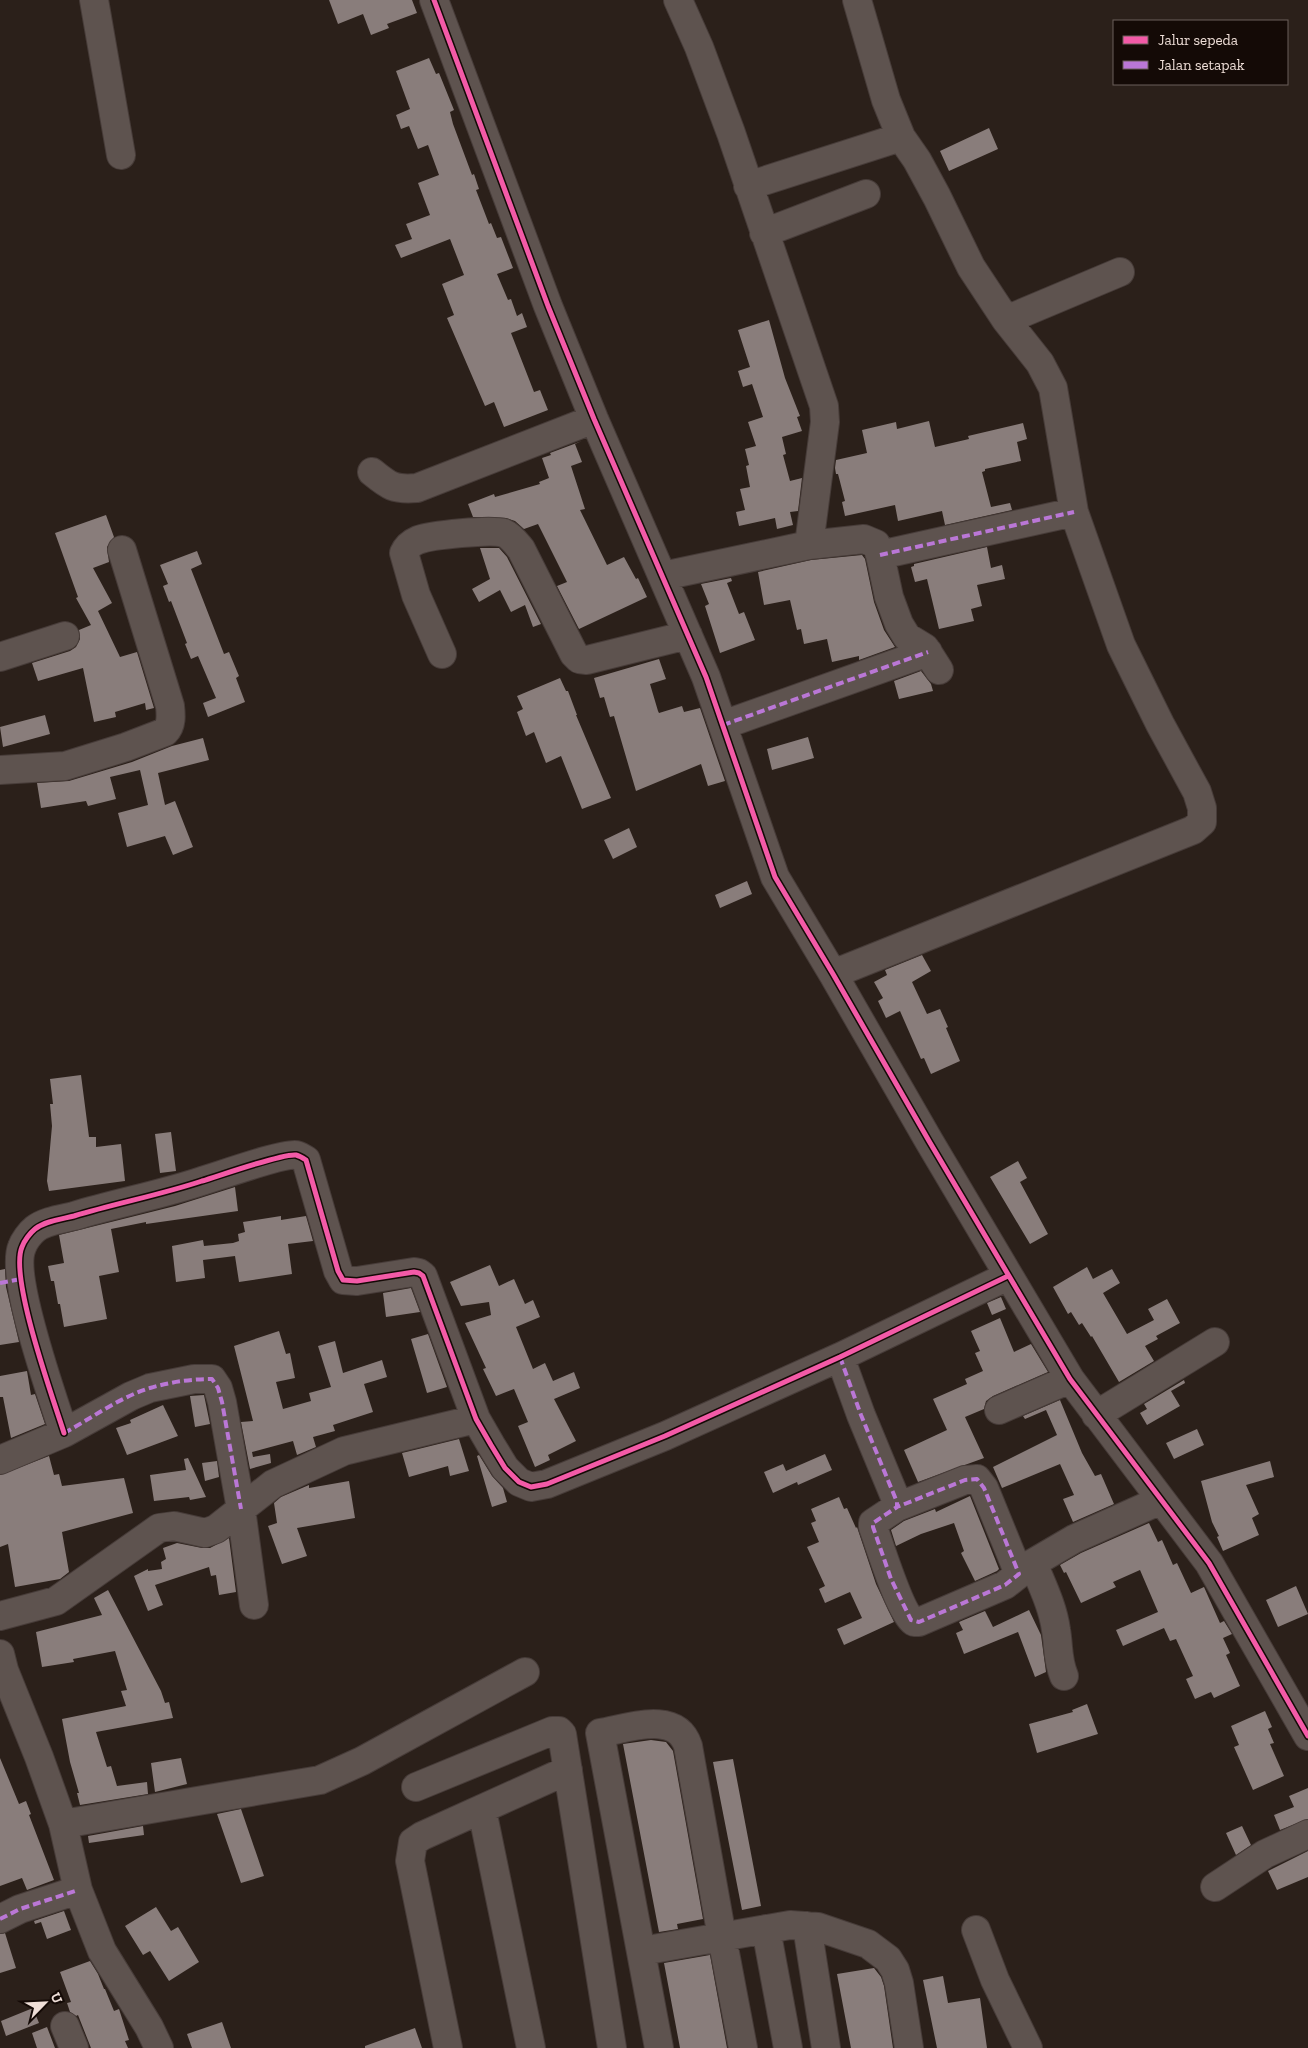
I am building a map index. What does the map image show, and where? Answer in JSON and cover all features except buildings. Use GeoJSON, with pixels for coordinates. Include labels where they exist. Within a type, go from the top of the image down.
{"type":"FeatureCollection","features":[{"type":"Feature","properties":{"kind":"street"},"geometry":{"type":"LineString","coordinates":[[94,0],[121,155]]}},
{"type":"Feature","properties":{"kind":"street"},"geometry":{"type":"LineString","coordinates":[[434,0],[548,306],[594,419],[688,635],[723,725],[776,877],[1070,1379],[1209,1563],[1308,1736]]}},
{"type":"Feature","properties":{"kind":"street"},"geometry":{"type":"LineString","coordinates":[[678,0],[706,64],[824,406],[825,422],[809,545]]}},
{"type":"Feature","properties":{"kind":"street"},"geometry":{"type":"LineString","coordinates":[[833,974],[1193,830],[1202,822],[1202,808],[1197,792],[1160,724],[1121,645],[1074,512],[1053,388],[1040,363],[1006,320],[971,267],[921,168],[901,137],[886,100],[857,0]]}},
{"type":"Feature","properties":{"kind":"street"},"geometry":{"type":"LineString","coordinates":[[748,186],[901,137]]}},
{"type":"Feature","properties":{"kind":"street"},"geometry":{"type":"LineString","coordinates":[[764,233],[866,194]]}},
{"type":"Feature","properties":{"kind":"street"},"geometry":{"type":"LineString","coordinates":[[1006,320],[1120,272]]}},
{"type":"Feature","properties":{"kind":"street"},"geometry":{"type":"LineString","coordinates":[[372,472],[396,489],[416,488],[594,419]]}},
{"type":"Feature","properties":{"kind":"street"},"geometry":{"type":"LineString","coordinates":[[880,555],[1074,512]]}},
{"type":"Feature","properties":{"kind":"street"},"geometry":{"type":"LineString","coordinates":[[442,654],[416,594],[404,553],[408,546],[424,538],[482,532],[502,532],[512,538],[521,549],[574,654],[579,659],[587,660],[688,635]]}},
{"type":"Feature","properties":{"kind":"street"},"geometry":{"type":"LineString","coordinates":[[663,576],[809,545],[864,539],[876,544],[889,597],[899,624],[907,637],[923,646],[934,661],[723,725]]}},
{"type":"Feature","properties":{"kind":"street"},"geometry":{"type":"LineString","coordinates":[[0,770],[64,766],[133,744],[165,732],[168,729],[170,706],[122,550]]}},
{"type":"Feature","properties":{"kind":"street"},"geometry":{"type":"LineString","coordinates":[[0,657],[65,636]]}},
{"type":"Feature","properties":{"kind":"street"},"geometry":{"type":"LineString","coordinates":[[64,1433],[24,1302],[10,1281],[22,1247],[35,1229],[44,1224],[178,1189],[253,1165],[296,1155],[306,1160],[338,1271],[343,1280],[357,1281],[414,1272],[423,1276],[476,1419],[505,1468],[523,1484],[531,1487],[539,1486],[665,1436],[840,1357],[1008,1276]]}},
{"type":"Feature","properties":{"kind":"street"},"geometry":{"type":"LineString","coordinates":[[1096,1415],[1215,1342]]}},
{"type":"Feature","properties":{"kind":"street"},"geometry":{"type":"LineString","coordinates":[[840,1357],[864,1424],[897,1502],[897,1507]]}},
{"type":"Feature","properties":{"kind":"street"},"geometry":{"type":"LineString","coordinates":[[0,1460],[64,1433],[131,1396],[150,1388],[194,1379],[212,1379],[218,1388],[222,1402],[241,1509],[254,1605]]}},
{"type":"Feature","properties":{"kind":"street"},"geometry":{"type":"LineString","coordinates":[[999,1410],[1070,1379]]}},
{"type":"Feature","properties":{"kind":"street"},"geometry":{"type":"LineString","coordinates":[[0,1616],[56,1601],[159,1528],[174,1526],[205,1533],[222,1525],[273,1484],[344,1451],[476,1419]]}},
{"type":"Feature","properties":{"kind":"street"},"geometry":{"type":"LineString","coordinates":[[1064,1676],[1058,1662],[1056,1631],[1052,1612],[1026,1569],[984,1488],[977,1480],[965,1480],[897,1507],[873,1523],[895,1588],[907,1614],[914,1622],[919,1622],[1005,1585],[1026,1569],[1074,1539],[1161,1500]]}},
{"type":"Feature","properties":{"kind":"street"},"geometry":{"type":"LineString","coordinates":[[0,1654],[4,1670],[40,1757],[63,1824],[78,1890],[102,1951],[149,2027],[159,2048]]}},
{"type":"Feature","properties":{"kind":"street"},"geometry":{"type":"LineString","coordinates":[[63,1824],[320,1780],[362,1761],[525,1672]]}},
{"type":"Feature","properties":{"kind":"street"},"geometry":{"type":"LineString","coordinates":[[660,2048],[642,1951],[596,1734],[659,1723],[678,1729],[685,1736],[688,1746],[744,2048]]}},
{"type":"Feature","properties":{"kind":"street"},"geometry":{"type":"LineString","coordinates":[[416,1786],[556,1730],[560,1731],[565,1740],[568,1770],[612,2048]]}},
{"type":"Feature","properties":{"kind":"street"},"geometry":{"type":"LineString","coordinates":[[448,2048],[410,1861],[410,1851],[414,1842],[422,1836],[568,1770]]}},
{"type":"Feature","properties":{"kind":"street"},"geometry":{"type":"LineString","coordinates":[[482,1810],[531,2048]]}},
{"type":"Feature","properties":{"kind":"street"},"geometry":{"type":"LineString","coordinates":[[1215,1887],[1265,1854],[1308,1834]]}},
{"type":"Feature","properties":{"kind":"street"},"geometry":{"type":"LineString","coordinates":[[0,1919],[20,1909],[78,1890]]}},
{"type":"Feature","properties":{"kind":"street"},"geometry":{"type":"LineString","coordinates":[[642,1951],[790,1925],[818,1927],[868,1944],[888,1959],[895,1970],[900,1983],[909,2048]]}},
{"type":"Feature","properties":{"kind":"street"},"geometry":{"type":"LineString","coordinates":[[807,1926],[826,2048]]}},
{"type":"Feature","properties":{"kind":"street"},"geometry":{"type":"LineString","coordinates":[[766,1929],[788,2048]]}},
{"type":"Feature","properties":{"kind":"street"},"geometry":{"type":"LineString","coordinates":[[976,1930],[995,1980],[1028,2048]]}},
{"type":"Feature","properties":{"kind":"street"},"geometry":{"type":"LineString","coordinates":[[1007,2003],[1010,2048]]}},
{"type":"Feature","properties":{"kind":"marked path"},"geometry":{"type":"LineString","coordinates":[[880,555],[1074,512]]}},
{"type":"Feature","properties":{"kind":"marked path"},"geometry":{"type":"LineString","coordinates":[[723,725],[928,652]]}},
{"type":"Feature","properties":{"kind":"marked path"},"geometry":{"type":"LineString","coordinates":[[0,1283],[21,1279]]}},
{"type":"Feature","properties":{"kind":"marked path"},"geometry":{"type":"LineString","coordinates":[[840,1357],[861,1415],[897,1502],[897,1507],[873,1523],[873,1527],[891,1579],[911,1620],[919,1622],[1005,1585],[1019,1574],[984,1488],[977,1479],[965,1480],[897,1507]]}},
{"type":"Feature","properties":{"kind":"marked path"},"geometry":{"type":"LineString","coordinates":[[64,1433],[117,1402],[139,1392],[188,1380],[212,1379],[218,1388],[222,1402],[241,1509]]}},
{"type":"Feature","properties":{"kind":"marked path"},"geometry":{"type":"LineString","coordinates":[[0,1919],[20,1909],[78,1890]]}},
{"type":"Feature","properties":{"kind":"cycle path"},"geometry":{"type":"LineString","coordinates":[[434,0],[548,306],[594,419],[706,677],[775,877],[1070,1379],[1209,1563],[1308,1736]]}},
{"type":"Feature","properties":{"kind":"cycle path"},"geometry":{"type":"LineString","coordinates":[[64,1433],[42,1367],[22,1284],[20,1262],[22,1247],[29,1235],[39,1226],[49,1222],[170,1191],[289,1155],[300,1156],[306,1160],[338,1271],[343,1280],[357,1281],[414,1272],[423,1276],[476,1419],[505,1468],[519,1482],[531,1487],[547,1484],[665,1436],[840,1357],[1008,1276]]}}]}
